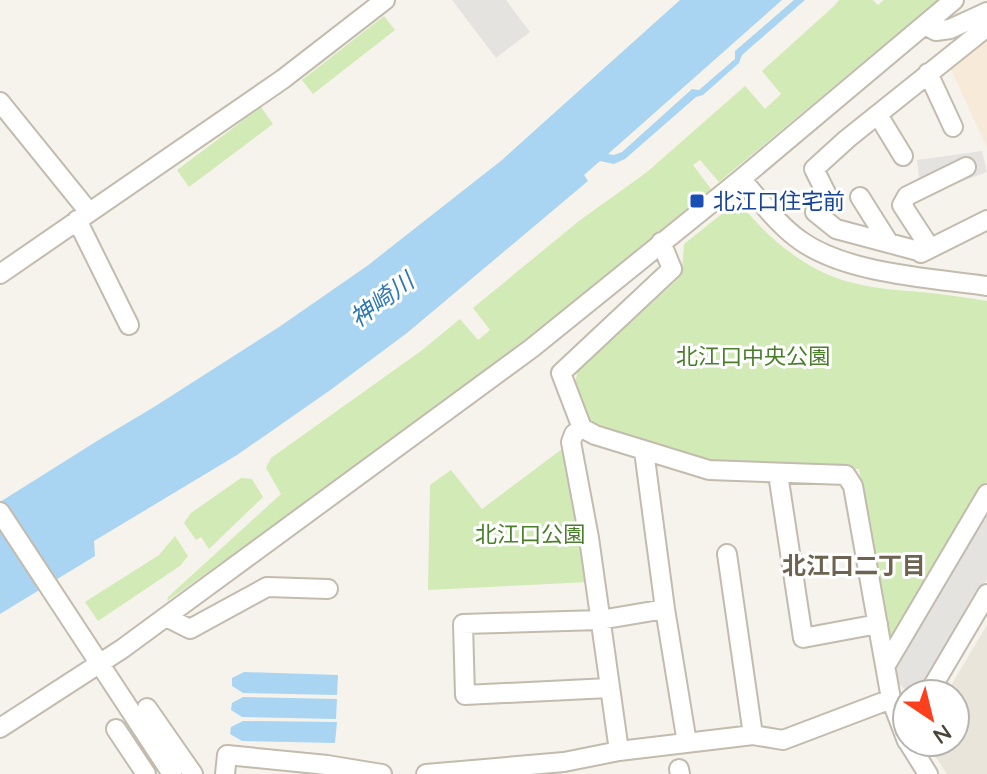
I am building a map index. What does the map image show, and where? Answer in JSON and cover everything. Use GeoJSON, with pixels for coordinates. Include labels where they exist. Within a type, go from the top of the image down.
{"type":"FeatureCollection","features":[{"type":"Feature","properties":{"kind":"street"},"geometry":{"type":"LineString","coordinates":[[0,274],[283,79],[385,0]]}},
{"type":"Feature","properties":{"kind":"street"},"geometry":{"type":"LineString","coordinates":[[0,728],[166,617],[532,348],[741,179],[954,0]]}},
{"type":"Feature","properties":{"kind":"street"},"geometry":{"type":"LineString","coordinates":[[925,25],[936,31],[950,29],[987,12]]}},
{"type":"Feature","properties":{"kind":"street"},"geometry":{"type":"LineString","coordinates":[[926,250],[836,229],[815,212],[830,201],[814,169],[987,27]]}},
{"type":"Feature","properties":{"kind":"street"},"geometry":{"type":"LineString","coordinates":[[928,73],[953,127]]}},
{"type":"Feature","properties":{"kind":"street"},"geometry":{"type":"LineString","coordinates":[[0,102],[83,216],[129,325]]}},
{"type":"Feature","properties":{"kind":"street"},"geometry":{"type":"LineString","coordinates":[[878,115],[903,156]]}},
{"type":"Feature","properties":{"kind":"street"},"geometry":{"type":"LineString","coordinates":[[926,250],[902,205],[907,196],[966,167]]}},
{"type":"Feature","properties":{"kind":"street"},"geometry":{"type":"LineString","coordinates":[[741,179],[801,241],[837,259],[871,269],[987,286]]}},
{"type":"Feature","properties":{"kind":"street"},"geometry":{"type":"LineString","coordinates":[[860,197],[889,243]]}},
{"type":"Feature","properties":{"kind":"street"},"geometry":{"type":"LineString","coordinates":[[904,274],[926,250],[987,220]]}},
{"type":"Feature","properties":{"kind":"street"},"geometry":{"type":"LineString","coordinates":[[426,774],[565,768],[619,751],[753,735],[783,740],[891,699],[853,486],[846,475],[709,470],[595,435],[582,428],[561,373],[672,269],[661,242]]}},
{"type":"Feature","properties":{"kind":"street"},"geometry":{"type":"LineString","coordinates":[[582,428],[574,434],[571,442],[589,538],[619,751]]}},
{"type":"Feature","properties":{"kind":"street"},"geometry":{"type":"LineString","coordinates":[[644,451],[687,743]]}},
{"type":"Feature","properties":{"kind":"street"},"geometry":{"type":"LineString","coordinates":[[778,474],[803,638],[878,624]]}},
{"type":"Feature","properties":{"kind":"street"},"geometry":{"type":"LineString","coordinates":[[886,665],[987,494]]}},
{"type":"Feature","properties":{"kind":"street"},"geometry":{"type":"LineString","coordinates":[[0,512],[172,774]]}},
{"type":"Feature","properties":{"kind":"street"},"geometry":{"type":"LineString","coordinates":[[727,554],[753,735]]}},
{"type":"Feature","properties":{"kind":"street"},"geometry":{"type":"LineString","coordinates":[[166,617],[190,629],[267,587],[328,589]]}},
{"type":"Feature","properties":{"kind":"street"},"geometry":{"type":"LineString","coordinates":[[937,678],[987,594]]}},
{"type":"Feature","properties":{"kind":"street"},"geometry":{"type":"LineString","coordinates":[[609,688],[465,695],[463,624],[600,620],[665,609]]}},
{"type":"Feature","properties":{"kind":"street"},"geometry":{"type":"LineString","coordinates":[[147,708],[193,774]]}},
{"type":"Feature","properties":{"kind":"street"},"geometry":{"type":"LineString","coordinates":[[116,729],[146,774]]}},
{"type":"Feature","properties":{"kind":"street"},"geometry":{"type":"LineString","coordinates":[[225,774],[227,755],[382,774]]}},
{"type":"Feature","properties":{"kind":"shaded area"},"geometry":{"type":"Polygon","coordinates":[[[452,0],[506,0],[530,32],[496,58],[452,0]]]}},
{"type":"Feature","properties":{"kind":"shaded area"},"geometry":{"type":"Polygon","coordinates":[[[987,37],[987,148],[950,67],[987,37]]]}},
{"type":"Feature","properties":{"kind":"shaded area"},"geometry":{"type":"Polygon","coordinates":[[[982,151],[987,172],[921,197],[917,160],[982,151]]]}},
{"type":"Feature","properties":{"kind":"shaded area"},"geometry":{"type":"Polygon","coordinates":[[[987,510],[987,579],[930,678],[897,678],[895,665],[987,510]]]}},
{"type":"Feature","properties":{"kind":"shaded area"},"geometry":{"type":"Polygon","coordinates":[[[987,625],[987,774],[947,774],[936,758],[971,758],[971,678],[956,678],[987,625]]]}},
{"type":"Feature","properties":{"kind":"green space"},"geometry":{"type":"Polygon","coordinates":[[[839,0],[873,0],[878,5],[884,0],[938,0],[719,182],[700,160],[693,165],[711,189],[526,340],[167,601],[281,494],[266,468],[271,458],[421,351],[460,319],[478,340],[490,330],[473,308],[579,221],[647,172],[745,86],[765,109],[781,94],[762,71],[839,0]]]}},
{"type":"Feature","properties":{"kind":"green space"},"geometry":{"type":"Polygon","coordinates":[[[384,16],[395,30],[313,94],[302,80],[384,16]]]}},
{"type":"Feature","properties":{"kind":"green space"},"geometry":{"type":"Polygon","coordinates":[[[261,107],[273,124],[189,187],[177,170],[261,107]]]}},
{"type":"Feature","properties":{"kind":"green space","name":"北江口中央公園"},"geometry":{"type":"Polygon","coordinates":[[[733,205],[747,213],[790,252],[830,276],[873,287],[987,301],[987,482],[896,637],[890,636],[859,469],[710,460],[591,425],[575,384],[578,369],[677,280],[682,270],[684,244],[733,205]]]}},
{"type":"Feature","properties":{"kind":"green space","name":"北江口公園"},"geometry":{"type":"Polygon","coordinates":[[[566,446],[589,582],[428,590],[430,485],[451,470],[482,509],[566,446]]]}},
{"type":"Feature","properties":{"kind":"green space"},"geometry":{"type":"Polygon","coordinates":[[[241,478],[252,479],[263,497],[209,549],[201,537],[196,540],[184,523],[191,513],[241,478]]]}},
{"type":"Feature","properties":{"kind":"green space"},"geometry":{"type":"Polygon","coordinates":[[[175,536],[188,556],[180,566],[98,621],[85,602],[159,555],[175,536]]]}},
{"type":"Feature","properties":{"kind":"water","name":"神崎川"},"geometry":{"type":"Polygon","coordinates":[[[680,0],[782,0],[608,154],[622,152],[692,89],[699,90],[735,59],[735,51],[794,0],[805,0],[742,55],[739,63],[703,95],[696,97],[625,159],[614,164],[600,161],[584,175],[588,181],[407,333],[237,455],[94,541],[95,556],[0,614],[0,502],[279,327],[367,266],[502,160],[680,0]]]}},
{"type":"Feature","properties":{"kind":"water"},"geometry":{"type":"Polygon","coordinates":[[[244,672],[338,675],[337,695],[243,693],[232,686],[232,678],[244,672]]]}},
{"type":"Feature","properties":{"kind":"water"},"geometry":{"type":"Polygon","coordinates":[[[243,697],[337,699],[336,719],[242,717],[231,710],[232,703],[243,697]]]}},
{"type":"Feature","properties":{"kind":"water"},"geometry":{"type":"Polygon","coordinates":[[[243,721],[337,722],[335,743],[242,741],[230,734],[231,727],[243,721]]]}},
{"type":"Feature","properties":{"kind":"place","name":"北江口住宅前"},"geometry":{"type":"Point","coordinates":[697,201]}},
{"type":"Feature","properties":{"kind":"district","name":"北江口二丁目"},"geometry":{"type":"Point","coordinates":[854,566]}}]}
